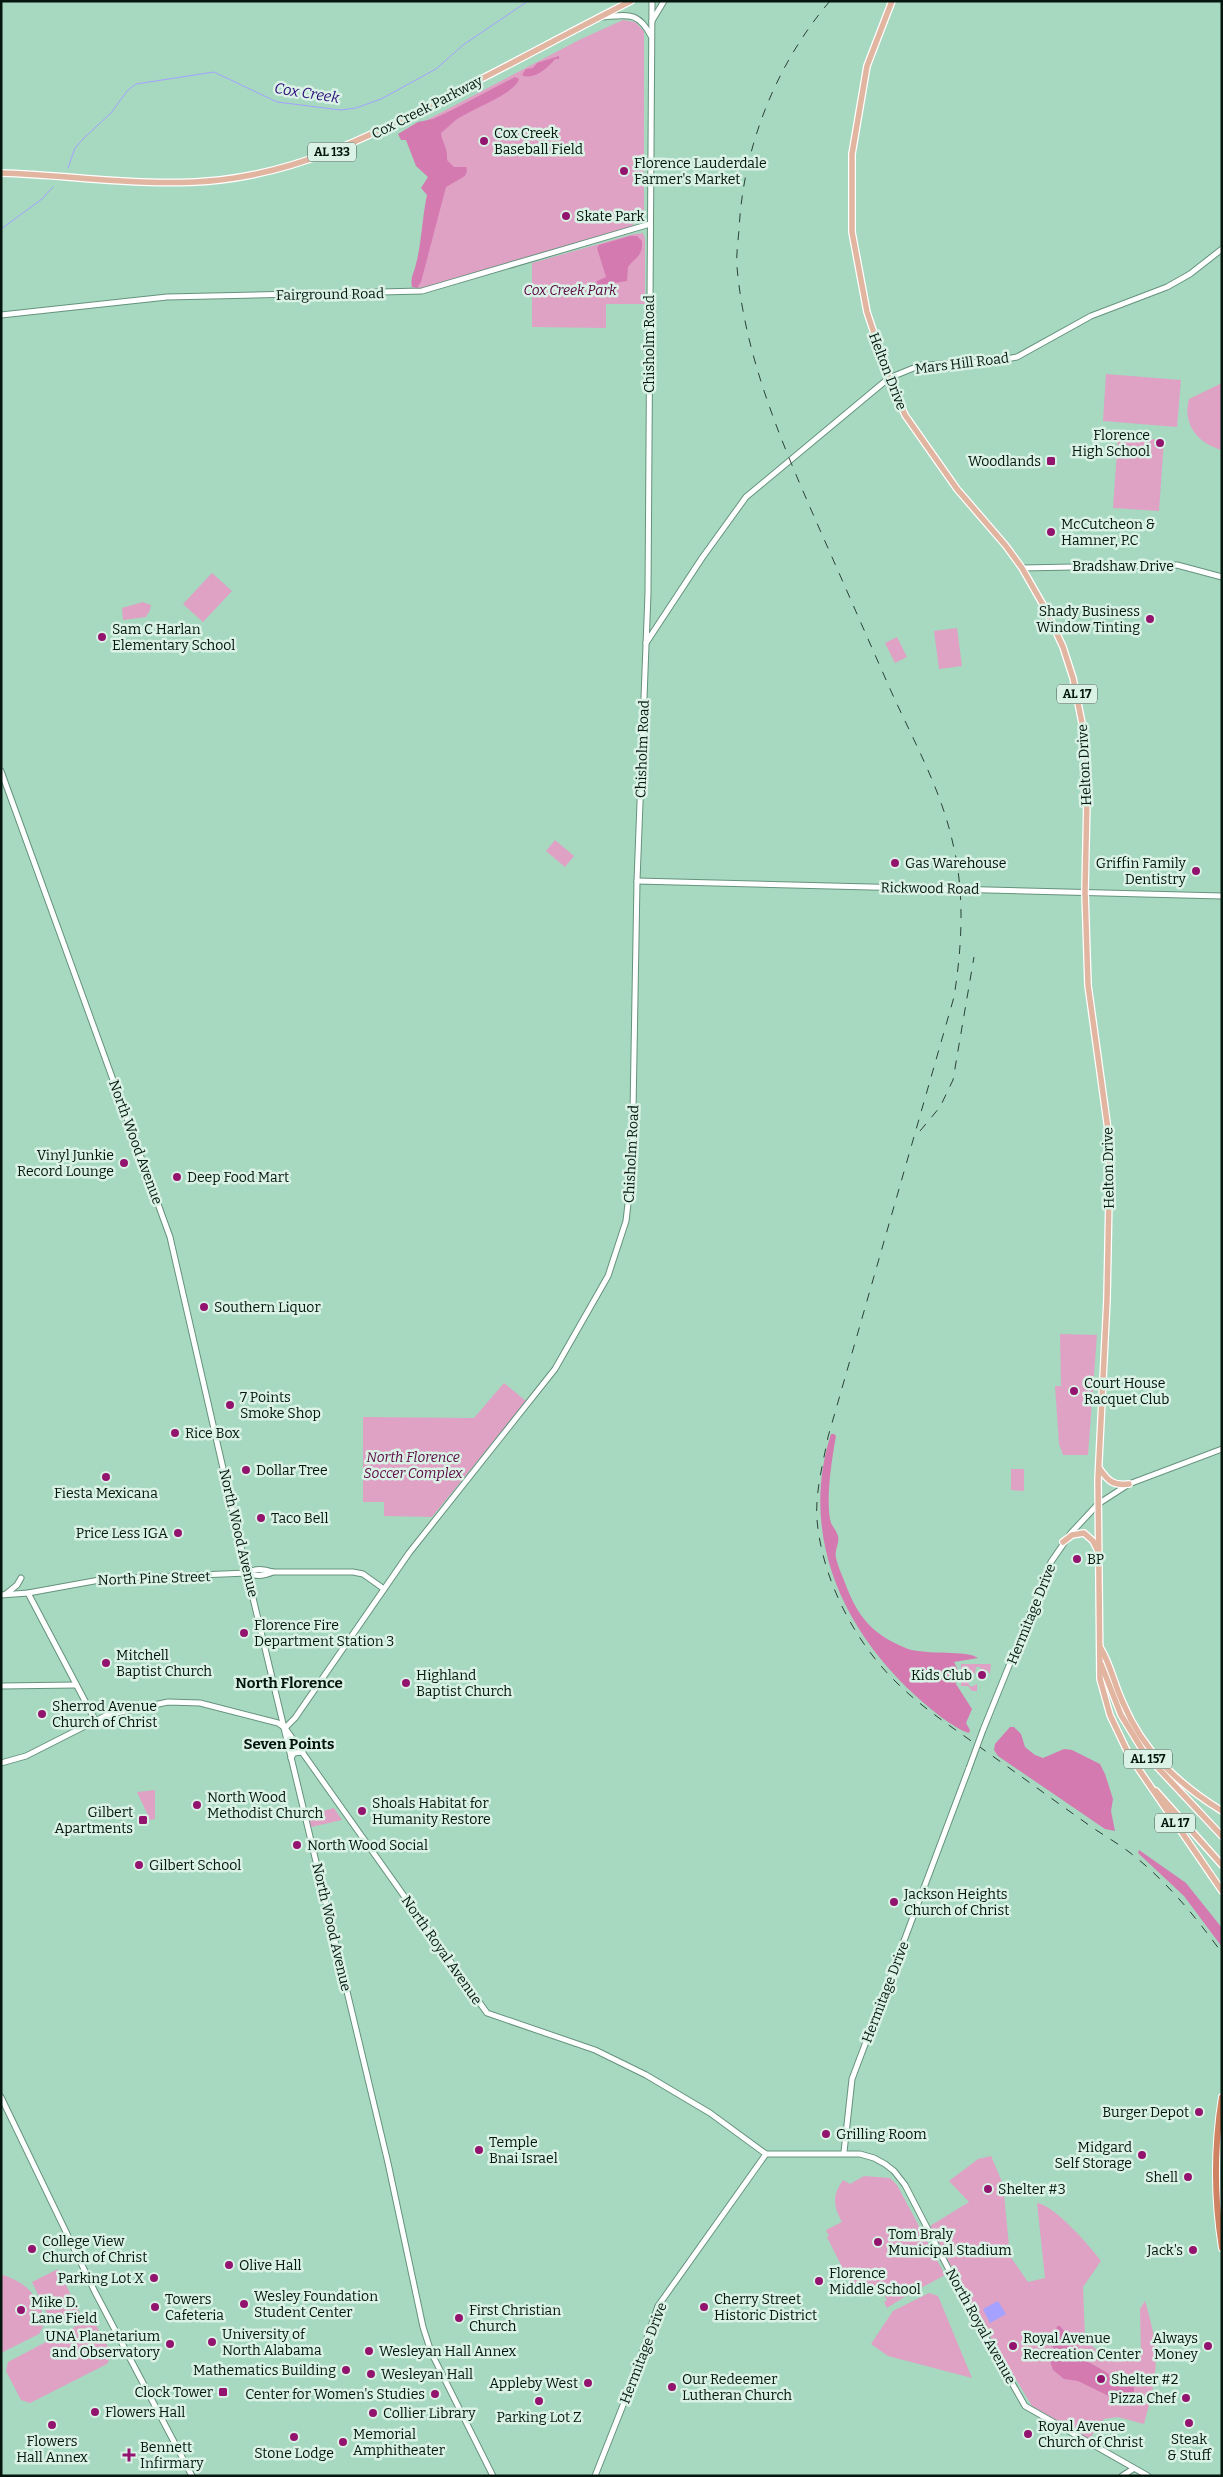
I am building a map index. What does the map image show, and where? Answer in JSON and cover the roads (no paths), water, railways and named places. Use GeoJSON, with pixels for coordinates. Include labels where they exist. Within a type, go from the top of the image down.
{"type":"FeatureCollection","features":[{"type":"Feature","properties":{"kind":"highway"},"geometry":{"type":"LineString","coordinates":[[1222,2098],[1215,2164],[1216,2201],[1222,2248]]}},
{"type":"Feature","properties":{"kind":"main road"},"geometry":{"type":"LineString","coordinates":[[617,8],[624,1]]}},
{"type":"Feature","properties":{"kind":"main road","name":"Cox Creek Parkway"},"geometry":{"type":"LineString","coordinates":[[1,173],[179,183],[222,180],[271,171],[320,157],[373,135],[631,1]]}},
{"type":"Feature","properties":{"kind":"main road","name":"Chisholm Road"},"geometry":{"type":"LineString","coordinates":[[285,1728],[295,1718],[409,1553],[555,1369],[598,1296],[608,1276],[622,1237],[629,1200],[632,1169],[638,881],[650,479],[652,1]]}},
{"type":"Feature","properties":{"kind":"main road"},"geometry":{"type":"LineString","coordinates":[[652,21],[664,1]]}},
{"type":"Feature","properties":{"kind":"main road","name":"Helton Drive"},"geometry":{"type":"LineString","coordinates":[[892,1],[872,51],[863,83],[854,138],[851,186],[852,232],[862,291],[890,378],[905,415],[934,459],[1022,568],[1046,610],[1063,647],[1080,706],[1087,759],[1085,892],[1090,1011],[1110,1144],[1107,1298],[1098,1504]]}},
{"type":"Feature","properties":{"kind":"main road"},"geometry":{"type":"LineString","coordinates":[[602,17],[629,15],[638,18],[652,36]]}},
{"type":"Feature","properties":{"kind":"main road","name":"Fairground Road"},"geometry":{"type":"LineString","coordinates":[[1,315],[175,297],[422,291],[650,224]]}},
{"type":"Feature","properties":{"kind":"main road","name":"Mars Hill Road"},"geometry":{"type":"LineString","coordinates":[[646,643],[702,558],[746,497],[890,378],[926,364],[990,362],[1016,357],[1091,316],[1167,288],[1190,274],[1222,249]]}},
{"type":"Feature","properties":{"kind":"main road","name":"Bradshaw Drive"},"geometry":{"type":"LineString","coordinates":[[1022,568],[1177,565],[1222,577]]}},
{"type":"Feature","properties":{"kind":"main road","name":"North Wood Avenue"},"geometry":{"type":"LineString","coordinates":[[1,771],[168,1229],[247,1574],[354,2019],[424,2327],[431,2352],[493,2476]]}},
{"type":"Feature","properties":{"kind":"main road","name":"Rickwood Road"},"geometry":{"type":"LineString","coordinates":[[638,881],[1222,896]]}},
{"type":"Feature","properties":{"kind":"main road","name":"Hermitage Drive"},"geometry":{"type":"LineString","coordinates":[[844,2152],[852,2079],[983,1730],[1051,1562],[1063,1542],[1098,1504],[1130,1484],[1222,1449]]}},
{"type":"Feature","properties":{"kind":"main road"},"geometry":{"type":"LineString","coordinates":[[1099,1467],[1109,1481],[1114,1484],[1130,1484]]}},
{"type":"Feature","properties":{"kind":"main road","name":"AL 17"},"geometry":{"type":"LineString","coordinates":[[1098,1504],[1099,1645],[1100,1679],[1103,1694],[1113,1722],[1129,1755],[1222,1891]]}},
{"type":"Feature","properties":{"kind":"main road"},"geometry":{"type":"LineString","coordinates":[[1063,1542],[1072,1535],[1084,1534],[1093,1541],[1098,1552]]}},
{"type":"Feature","properties":{"kind":"main road","name":"North Pine Street"},"geometry":{"type":"LineString","coordinates":[[3,1595],[28,1593],[105,1579],[247,1574],[265,1576],[273,1572],[358,1572],[384,1589]]}},
{"type":"Feature","properties":{"kind":"main road"},"geometry":{"type":"LineString","coordinates":[[3,1595],[17,1585],[21,1578]]}},
{"type":"Feature","properties":{"kind":"main road"},"geometry":{"type":"LineString","coordinates":[[28,1593],[95,1720]]}},
{"type":"Feature","properties":{"kind":"main road","name":"AL 17"},"geometry":{"type":"LineString","coordinates":[[1099,1645],[1108,1661],[1129,1718],[1148,1748],[1179,1781],[1222,1811]]}},
{"type":"Feature","properties":{"kind":"main road","name":"AL 157"},"geometry":{"type":"LineString","coordinates":[[1101,1664],[1122,1715],[1145,1754],[1222,1836]]}},
{"type":"Feature","properties":{"kind":"main road"},"geometry":{"type":"LineString","coordinates":[[1,1686],[76,1686]]}},
{"type":"Feature","properties":{"kind":"main road"},"geometry":{"type":"LineString","coordinates":[[1,1763],[26,1756],[95,1720],[132,1708],[168,1702],[184,1702],[221,1708],[278,1723],[285,1728]]}},
{"type":"Feature","properties":{"kind":"main road","name":"North Royal Avenue"},"geometry":{"type":"LineString","coordinates":[[285,1728],[487,2012],[595,2050],[646,2075],[710,2114],[766,2154]]}},
{"type":"Feature","properties":{"kind":"main road"},"geometry":{"type":"LineString","coordinates":[[291,1758],[297,1752],[303,1752]]}},
{"type":"Feature","properties":{"kind":"main road","name":"AL 157"},"geometry":{"type":"LineString","coordinates":[[1129,1755],[1155,1789],[1222,1865]]}},
{"type":"Feature","properties":{"kind":"main road"},"geometry":{"type":"LineString","coordinates":[[1,2097],[96,2292],[192,2476]]}},
{"type":"Feature","properties":{"kind":"main road"},"geometry":{"type":"LineString","coordinates":[[766,2154],[844,2152]]}},
{"type":"Feature","properties":{"kind":"main road","name":"North Royal Avenue"},"geometry":{"type":"LineString","coordinates":[[844,2152],[874,2158],[894,2170],[905,2185],[963,2296],[1025,2406],[1148,2476]]}},
{"type":"Feature","properties":{"kind":"main road","name":"Hermitage Drive"},"geometry":{"type":"LineString","coordinates":[[595,2476],[631,2385],[658,2306],[766,2154]]}},
{"type":"Feature","properties":{"kind":"main road"},"geometry":{"type":"LineString","coordinates":[[1122,2476],[1134,2469]]}},
{"type":"Feature","properties":{"kind":"waterway","name":"Cox Creek"},"geometry":{"type":"LineString","coordinates":[[68,168],[75,148],[111,113],[127,91],[136,84],[214,72],[277,102],[341,110],[356,108],[381,99],[436,69],[463,45],[528,1]]}},
{"type":"Feature","properties":{"kind":"waterway","name":"Cox Creek"},"geometry":{"type":"LineString","coordinates":[[1,229],[42,199],[53,187]]}},
{"type":"Feature","properties":{"kind":"railway"},"geometry":{"type":"LineString","coordinates":[[830,1],[811,26],[779,79],[755,138],[747,168],[737,248],[741,301],[757,368],[780,434],[806,498],[926,766],[941,804],[948,824],[957,863],[961,921],[954,997],[828,1437],[817,1499],[820,1541],[825,1563],[841,1605],[864,1644],[892,1678],[936,1716],[1133,1855],[1158,1877],[1180,1901],[1222,1953]]}},
{"type":"Feature","properties":{"kind":"railway"},"geometry":{"type":"LineString","coordinates":[[920,1131],[940,1107],[953,1080],[974,957]]}},
{"type":"Feature","properties":{"kind":"place","name":"Cox Creek Baseball Field"},"geometry":{"type":"Point","coordinates":[484,141]}},
{"type":"Feature","properties":{"kind":"place","name":"Florence Lauderdale Farmer's Market"},"geometry":{"type":"Point","coordinates":[624,171]}},
{"type":"Feature","properties":{"kind":"place","name":"Skate Park"},"geometry":{"type":"Point","coordinates":[566,216]}},
{"type":"Feature","properties":{"kind":"place","name":"Florence High School"},"geometry":{"type":"Point","coordinates":[1160,443]}},
{"type":"Feature","properties":{"kind":"place","name":"Woodlands"},"geometry":{"type":"Point","coordinates":[1051,461]}},
{"type":"Feature","properties":{"kind":"place","name":"McCutcheon & Hamner, P.C"},"geometry":{"type":"Point","coordinates":[1051,532]}},
{"type":"Feature","properties":{"kind":"place","name":"Shady Business Window Tinting"},"geometry":{"type":"Point","coordinates":[1150,619]}},
{"type":"Feature","properties":{"kind":"place","name":"Sam C Harlan Elementary School"},"geometry":{"type":"Point","coordinates":[102,637]}},
{"type":"Feature","properties":{"kind":"place","name":"Gas Warehouse"},"geometry":{"type":"Point","coordinates":[895,863]}},
{"type":"Feature","properties":{"kind":"place","name":"Griffin Family Dentistry"},"geometry":{"type":"Point","coordinates":[1196,871]}},
{"type":"Feature","properties":{"kind":"place","name":"Vinyl Junkie Record Lounge"},"geometry":{"type":"Point","coordinates":[124,1163]}},
{"type":"Feature","properties":{"kind":"place","name":"Deep Food Mart"},"geometry":{"type":"Point","coordinates":[177,1177]}},
{"type":"Feature","properties":{"kind":"place","name":"Southern Liquor"},"geometry":{"type":"Point","coordinates":[204,1307]}},
{"type":"Feature","properties":{"kind":"place","name":"Court House Racquet Club"},"geometry":{"type":"Point","coordinates":[1074,1391]}},
{"type":"Feature","properties":{"kind":"place","name":"7 Points Smoke Shop"},"geometry":{"type":"Point","coordinates":[230,1405]}},
{"type":"Feature","properties":{"kind":"place","name":"Rice Box"},"geometry":{"type":"Point","coordinates":[175,1433]}},
{"type":"Feature","properties":{"kind":"place","name":"Dollar Tree"},"geometry":{"type":"Point","coordinates":[246,1470]}},
{"type":"Feature","properties":{"kind":"place","name":"Fiesta Mexicana"},"geometry":{"type":"Point","coordinates":[106,1477]}},
{"type":"Feature","properties":{"kind":"place","name":"Taco Bell"},"geometry":{"type":"Point","coordinates":[261,1518]}},
{"type":"Feature","properties":{"kind":"place","name":"Price Less IGA"},"geometry":{"type":"Point","coordinates":[178,1533]}},
{"type":"Feature","properties":{"kind":"place","name":"BP"},"geometry":{"type":"Point","coordinates":[1077,1559]}},
{"type":"Feature","properties":{"kind":"place","name":"Florence Fire Department Station 3"},"geometry":{"type":"Point","coordinates":[244,1633]}},
{"type":"Feature","properties":{"kind":"place","name":"Mitchell Baptist Church"},"geometry":{"type":"Point","coordinates":[106,1663]}},
{"type":"Feature","properties":{"kind":"place","name":"Kids Club"},"geometry":{"type":"Point","coordinates":[982,1675]}},
{"type":"Feature","properties":{"kind":"place","name":"Highland Baptist Church"},"geometry":{"type":"Point","coordinates":[406,1683]}},
{"type":"Feature","properties":{"kind":"place","name":"Sherrod Avenue Church of Christ"},"geometry":{"type":"Point","coordinates":[42,1714]}},
{"type":"Feature","properties":{"kind":"place","name":"North Wood Methodist Church"},"geometry":{"type":"Point","coordinates":[197,1805]}},
{"type":"Feature","properties":{"kind":"place","name":"Shoals Habitat for Humanity Restore"},"geometry":{"type":"Point","coordinates":[362,1811]}},
{"type":"Feature","properties":{"kind":"place","name":"Gilbert Apartments"},"geometry":{"type":"Point","coordinates":[143,1820]}},
{"type":"Feature","properties":{"kind":"place","name":"North Wood Social"},"geometry":{"type":"Point","coordinates":[297,1845]}},
{"type":"Feature","properties":{"kind":"place","name":"Gilbert School"},"geometry":{"type":"Point","coordinates":[139,1865]}},
{"type":"Feature","properties":{"kind":"place","name":"Jackson Heights Church of Christ"},"geometry":{"type":"Point","coordinates":[894,1902]}},
{"type":"Feature","properties":{"kind":"place","name":"Burger Depot"},"geometry":{"type":"Point","coordinates":[1199,2112]}},
{"type":"Feature","properties":{"kind":"place","name":"Grilling Room"},"geometry":{"type":"Point","coordinates":[826,2134]}},
{"type":"Feature","properties":{"kind":"place","name":"Temple Bnai Israel"},"geometry":{"type":"Point","coordinates":[479,2150]}},
{"type":"Feature","properties":{"kind":"place","name":"Midgard Self Storage"},"geometry":{"type":"Point","coordinates":[1142,2155]}},
{"type":"Feature","properties":{"kind":"place","name":"Shell"},"geometry":{"type":"Point","coordinates":[1188,2177]}},
{"type":"Feature","properties":{"kind":"place","name":"Shelter #3"},"geometry":{"type":"Point","coordinates":[988,2189]}},
{"type":"Feature","properties":{"kind":"place","name":"Tom Braly Municipal Stadium"},"geometry":{"type":"Point","coordinates":[878,2242]}},
{"type":"Feature","properties":{"kind":"place","name":"College View Church of Christ"},"geometry":{"type":"Point","coordinates":[32,2249]}},
{"type":"Feature","properties":{"kind":"place","name":"Jack's"},"geometry":{"type":"Point","coordinates":[1193,2250]}},
{"type":"Feature","properties":{"kind":"place","name":"Olive Hall"},"geometry":{"type":"Point","coordinates":[229,2265]}},
{"type":"Feature","properties":{"kind":"place","name":"Parking Lot X"},"geometry":{"type":"Point","coordinates":[154,2278]}},
{"type":"Feature","properties":{"kind":"place","name":"Florence Middle School"},"geometry":{"type":"Point","coordinates":[819,2281]}},
{"type":"Feature","properties":{"kind":"place","name":"Wesley Foundation Student Center"},"geometry":{"type":"Point","coordinates":[244,2304]}},
{"type":"Feature","properties":{"kind":"place","name":"Towers Cafeteria"},"geometry":{"type":"Point","coordinates":[155,2307]}},
{"type":"Feature","properties":{"kind":"place","name":"Cherry Street Historic District"},"geometry":{"type":"Point","coordinates":[704,2307]}},
{"type":"Feature","properties":{"kind":"place","name":"Mike D. Lane Field"},"geometry":{"type":"Point","coordinates":[21,2310]}},
{"type":"Feature","properties":{"kind":"place","name":"First Christian Church"},"geometry":{"type":"Point","coordinates":[459,2318]}},
{"type":"Feature","properties":{"kind":"place","name":"University of North Alabama"},"geometry":{"type":"Point","coordinates":[212,2342]}},
{"type":"Feature","properties":{"kind":"place","name":"UNA Planetarium and Observatory"},"geometry":{"type":"Point","coordinates":[170,2344]}},
{"type":"Feature","properties":{"kind":"place","name":"Royal Avenue Recreation Center"},"geometry":{"type":"Point","coordinates":[1013,2346]}},
{"type":"Feature","properties":{"kind":"place","name":"Always Money"},"geometry":{"type":"Point","coordinates":[1208,2346]}},
{"type":"Feature","properties":{"kind":"place","name":"Wesleyan Hall Annex"},"geometry":{"type":"Point","coordinates":[369,2351]}},
{"type":"Feature","properties":{"kind":"place","name":"Mathematics Building"},"geometry":{"type":"Point","coordinates":[346,2370]}},
{"type":"Feature","properties":{"kind":"place","name":"Wesleyan Hall"},"geometry":{"type":"Point","coordinates":[371,2374]}},
{"type":"Feature","properties":{"kind":"place","name":"Shelter #2"},"geometry":{"type":"Point","coordinates":[1101,2379]}},
{"type":"Feature","properties":{"kind":"place","name":"Appleby West"},"geometry":{"type":"Point","coordinates":[588,2383]}},
{"type":"Feature","properties":{"kind":"place","name":"Our Redeemer Lutheran Church"},"geometry":{"type":"Point","coordinates":[672,2387]}},
{"type":"Feature","properties":{"kind":"place","name":"Clock Tower"},"geometry":{"type":"Point","coordinates":[223,2392]}},
{"type":"Feature","properties":{"kind":"place","name":"Center for Women's Studies"},"geometry":{"type":"Point","coordinates":[435,2394]}},
{"type":"Feature","properties":{"kind":"place","name":"Pizza Chef"},"geometry":{"type":"Point","coordinates":[1186,2398]}},
{"type":"Feature","properties":{"kind":"place","name":"Parking Lot Z"},"geometry":{"type":"Point","coordinates":[539,2401]}},
{"type":"Feature","properties":{"kind":"place","name":"Flowers Hall"},"geometry":{"type":"Point","coordinates":[95,2412]}},
{"type":"Feature","properties":{"kind":"place","name":"Collier Library"},"geometry":{"type":"Point","coordinates":[373,2413]}},
{"type":"Feature","properties":{"kind":"place","name":"Steak & Stuff"},"geometry":{"type":"Point","coordinates":[1189,2423]}},
{"type":"Feature","properties":{"kind":"place","name":"Flowers Hall Annex"},"geometry":{"type":"Point","coordinates":[52,2425]}},
{"type":"Feature","properties":{"kind":"place","name":"Royal Avenue Church of Christ"},"geometry":{"type":"Point","coordinates":[1028,2434]}},
{"type":"Feature","properties":{"kind":"place","name":"Stone Lodge"},"geometry":{"type":"Point","coordinates":[294,2437]}},
{"type":"Feature","properties":{"kind":"place","name":"Memorial Amphitheater"},"geometry":{"type":"Point","coordinates":[343,2442]}},
{"type":"Feature","properties":{"kind":"place","name":"Bennett Infirmary"},"geometry":{"type":"Point","coordinates":[129,2455]}},
{"type":"Feature","properties":{"kind":"district","name":"North Florence"},"geometry":{"type":"Point","coordinates":[289,1683]}},
{"type":"Feature","properties":{"kind":"district","name":"Seven Points"},"geometry":{"type":"Point","coordinates":[289,1744]}},
{"type":"Feature","properties":{"kind":"park label","name":"Cox Creek Park"},"geometry":{"type":"Point","coordinates":[570,290]}},
{"type":"Feature","properties":{"kind":"park label","name":"North Florence Soccer Complex"},"geometry":{"type":"Point","coordinates":[413,1465]}}]}
